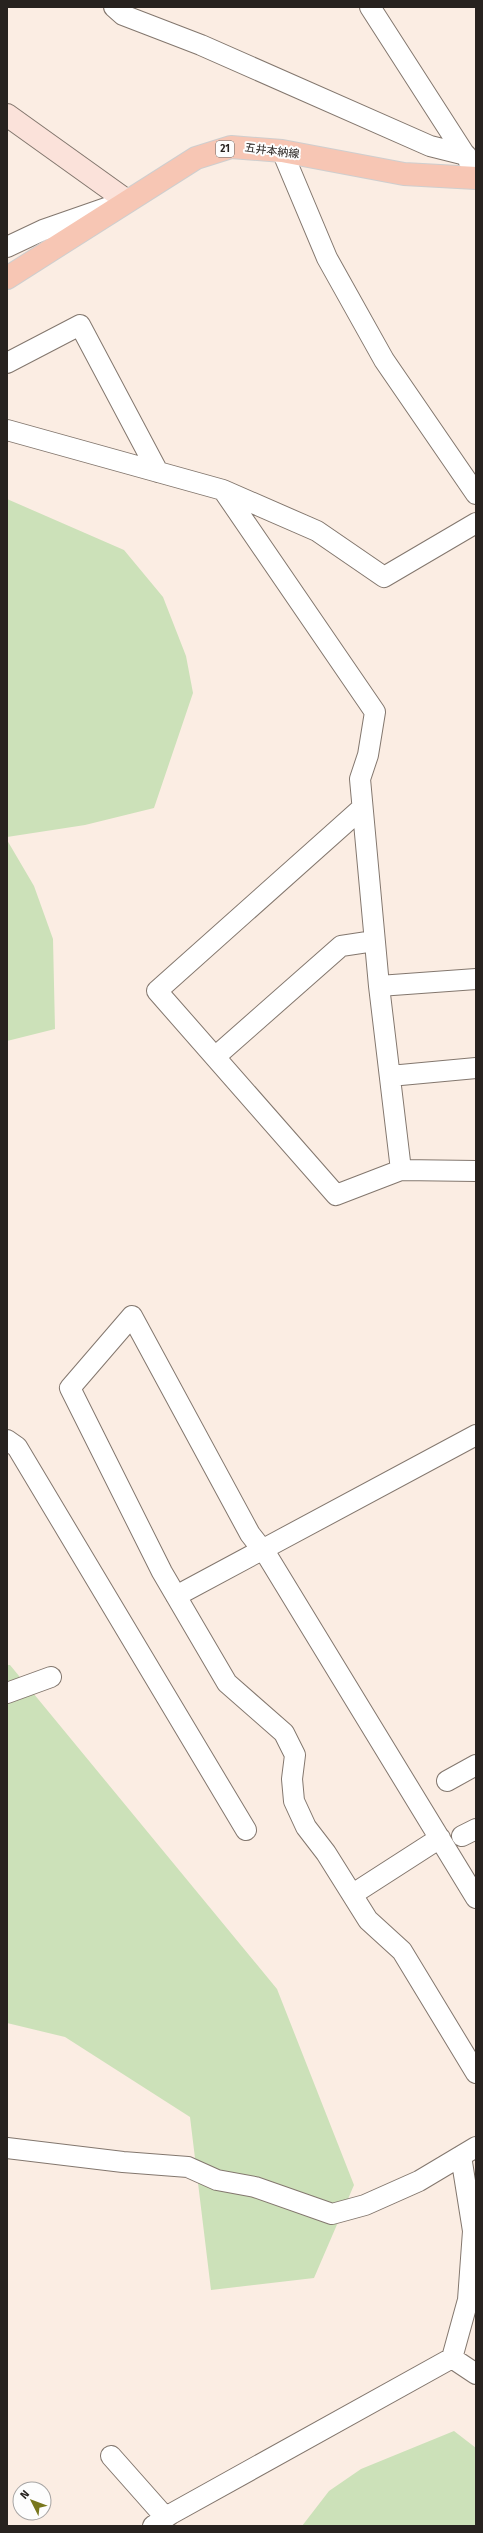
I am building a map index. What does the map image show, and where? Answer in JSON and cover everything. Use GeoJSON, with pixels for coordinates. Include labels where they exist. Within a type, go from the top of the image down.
{"type":"FeatureCollection","features":[{"type":"Feature","properties":{"kind":"main road","name":"五井本納線"},"geometry":{"type":"LineString","coordinates":[[7,278],[196,158],[231,147],[282,151],[404,174],[476,178]]}},
{"type":"Feature","properties":{"kind":"street"},"geometry":{"type":"LineString","coordinates":[[114,7],[123,15],[133,13],[201,45],[471,163]]}},
{"type":"Feature","properties":{"kind":"street"},"geometry":{"type":"LineString","coordinates":[[370,7],[471,163]]}},
{"type":"Feature","properties":{"kind":"street"},"geometry":{"type":"LineString","coordinates":[[7,115],[127,201]]}},
{"type":"Feature","properties":{"kind":"street"},"geometry":{"type":"LineString","coordinates":[[282,151],[327,258],[384,360],[476,494]]}},
{"type":"Feature","properties":{"kind":"street"},"geometry":{"type":"LineString","coordinates":[[7,247],[43,230],[127,201]]}},
{"type":"Feature","properties":{"kind":"street"},"geometry":{"type":"LineString","coordinates":[[7,363],[80,325],[158,472]]}},
{"type":"Feature","properties":{"kind":"street"},"geometry":{"type":"LineString","coordinates":[[7,430],[223,490],[317,531],[384,577],[476,524]]}},
{"type":"Feature","properties":{"kind":"street"},"geometry":{"type":"LineString","coordinates":[[223,490],[375,712],[368,755],[360,779],[378,986],[401,1170]]}},
{"type":"Feature","properties":{"kind":"street"},"geometry":{"type":"LineString","coordinates":[[362,808],[157,991],[336,1195],[401,1170],[476,1170]]}},
{"type":"Feature","properties":{"kind":"street"},"geometry":{"type":"LineString","coordinates":[[215,1057],[342,946],[374,941]]}},
{"type":"Feature","properties":{"kind":"street"},"geometry":{"type":"LineString","coordinates":[[378,986],[476,979]]}},
{"type":"Feature","properties":{"kind":"street"},"geometry":{"type":"LineString","coordinates":[[390,1076],[476,1068]]}},
{"type":"Feature","properties":{"kind":"street"},"geometry":{"type":"LineString","coordinates":[[476,1898],[263,1550],[250,1534],[132,1316],[70,1388],[176,1596],[227,1683],[284,1733],[295,1754],[292,1779],[294,1801],[306,1827],[353,1894],[368,1920],[402,1951],[476,2073]]}},
{"type":"Feature","properties":{"kind":"street"},"geometry":{"type":"LineString","coordinates":[[176,1596],[476,1435]]}},
{"type":"Feature","properties":{"kind":"street"},"geometry":{"type":"LineString","coordinates":[[7,1440],[17,1447],[246,1830]]}},
{"type":"Feature","properties":{"kind":"street"},"geometry":{"type":"LineString","coordinates":[[7,1692],[51,1677]]}},
{"type":"Feature","properties":{"kind":"street"},"geometry":{"type":"LineString","coordinates":[[447,1781],[476,1765]]}},
{"type":"Feature","properties":{"kind":"street"},"geometry":{"type":"LineString","coordinates":[[353,1894],[440,1838]]}},
{"type":"Feature","properties":{"kind":"street"},"geometry":{"type":"LineString","coordinates":[[7,2148],[123,2162],[188,2167],[217,2180],[255,2187],[332,2214],[366,2205],[419,2181],[468,2152],[473,2232],[468,2300],[452,2358],[159,2522],[111,2456]]}},
{"type":"Feature","properties":{"kind":"street"},"geometry":{"type":"LineString","coordinates":[[452,2358],[476,2374]]}},
{"type":"Feature","properties":{"kind":"green space"},"geometry":{"type":"Polygon","coordinates":[[[7,499],[124,550],[163,597],[186,656],[193,693],[154,808],[85,825],[7,837],[7,499]]]}},
{"type":"Feature","properties":{"kind":"green space"},"geometry":{"type":"Polygon","coordinates":[[[7,840],[34,886],[53,939],[55,1029],[7,1041],[7,840]]]}},
{"type":"Feature","properties":{"kind":"green space"},"geometry":{"type":"Polygon","coordinates":[[[7,1665],[10,1665],[277,1989],[354,2185],[314,2278],[211,2290],[190,2117],[65,2037],[7,2023],[7,1665]]]}},
{"type":"Feature","properties":{"kind":"green space"},"geometry":{"type":"Polygon","coordinates":[[[454,2431],[476,2448],[476,2526],[302,2526],[329,2491],[361,2469],[454,2431]]]}}]}
